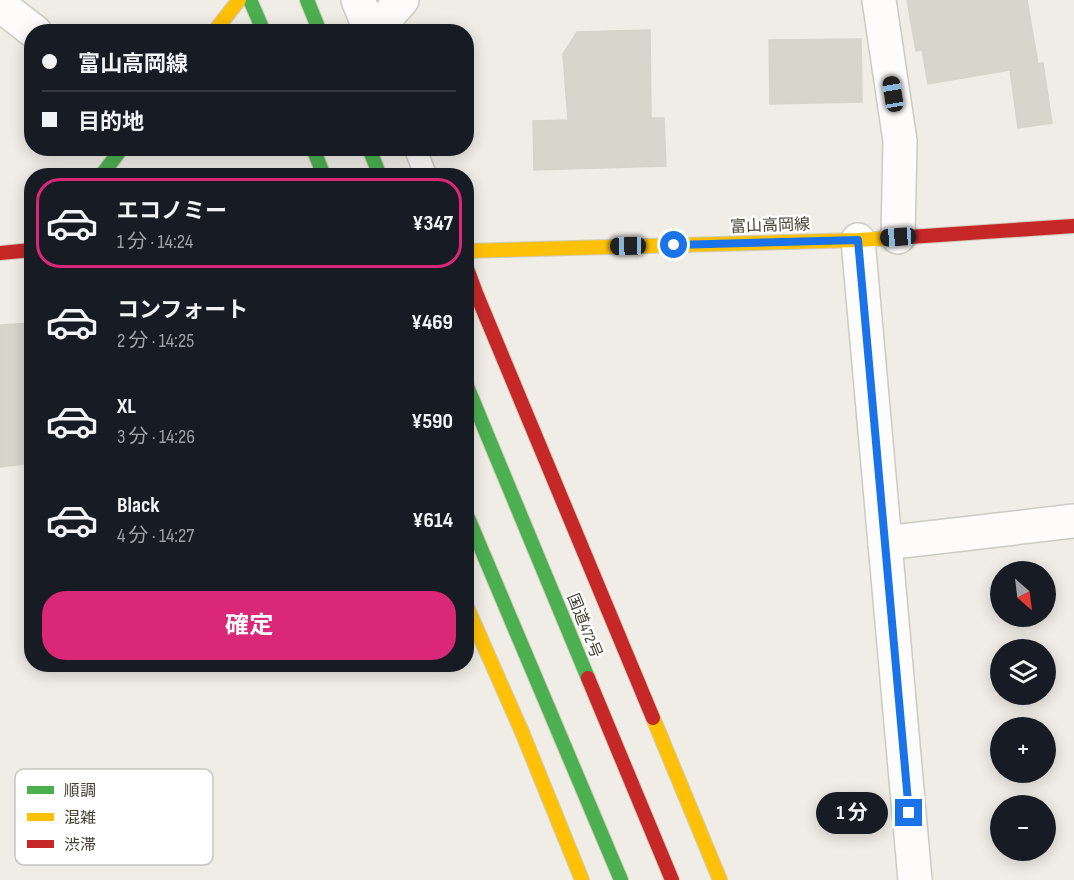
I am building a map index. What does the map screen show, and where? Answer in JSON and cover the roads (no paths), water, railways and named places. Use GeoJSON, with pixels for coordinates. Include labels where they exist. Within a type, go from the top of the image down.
{"type":"FeatureCollection","features":[{"type":"Feature","properties":{"kind":"main road"},"geometry":{"type":"LineString","coordinates":[[250,0],[260,24]]}},
{"type":"Feature","properties":{"kind":"main road"},"geometry":{"type":"LineString","coordinates":[[307,0],[317,24]]}},
{"type":"Feature","properties":{"kind":"main road","name":"富山高岡線"},"geometry":{"type":"LineString","coordinates":[[474,251],[858,240],[1074,226]]}},
{"type":"Feature","properties":{"kind":"main road"},"geometry":{"type":"LineString","coordinates":[[0,253],[24,251]]}},
{"type":"Feature","properties":{"kind":"main road"},"geometry":{"type":"LineString","coordinates":[[474,288],[720,880]]}},
{"type":"Feature","properties":{"kind":"main road","name":"国道472号"},"geometry":{"type":"LineString","coordinates":[[474,403],[672,880]]}},
{"type":"Feature","properties":{"kind":"main road"},"geometry":{"type":"LineString","coordinates":[[474,532],[621,880]]}},
{"type":"Feature","properties":{"kind":"main road"},"geometry":{"type":"LineString","coordinates":[[474,623],[522,732],[582,880]]}},
{"type":"Feature","properties":{"kind":"street"},"geometry":{"type":"LineString","coordinates":[[358,0],[369,24]]}},
{"type":"Feature","properties":{"kind":"street"},"geometry":{"type":"LineString","coordinates":[[380,24],[402,0]]}},
{"type":"Feature","properties":{"kind":"street"},"geometry":{"type":"LineString","coordinates":[[879,0],[900,141],[898,237]]}},
{"type":"Feature","properties":{"kind":"street"},"geometry":{"type":"LineString","coordinates":[[0,5],[25,24]]}},
{"type":"Feature","properties":{"kind":"street"},"geometry":{"type":"LineString","coordinates":[[858,240],[915,880]]}},
{"type":"Feature","properties":{"kind":"street"},"geometry":{"type":"LineString","coordinates":[[885,543],[1074,521]]}}]}
